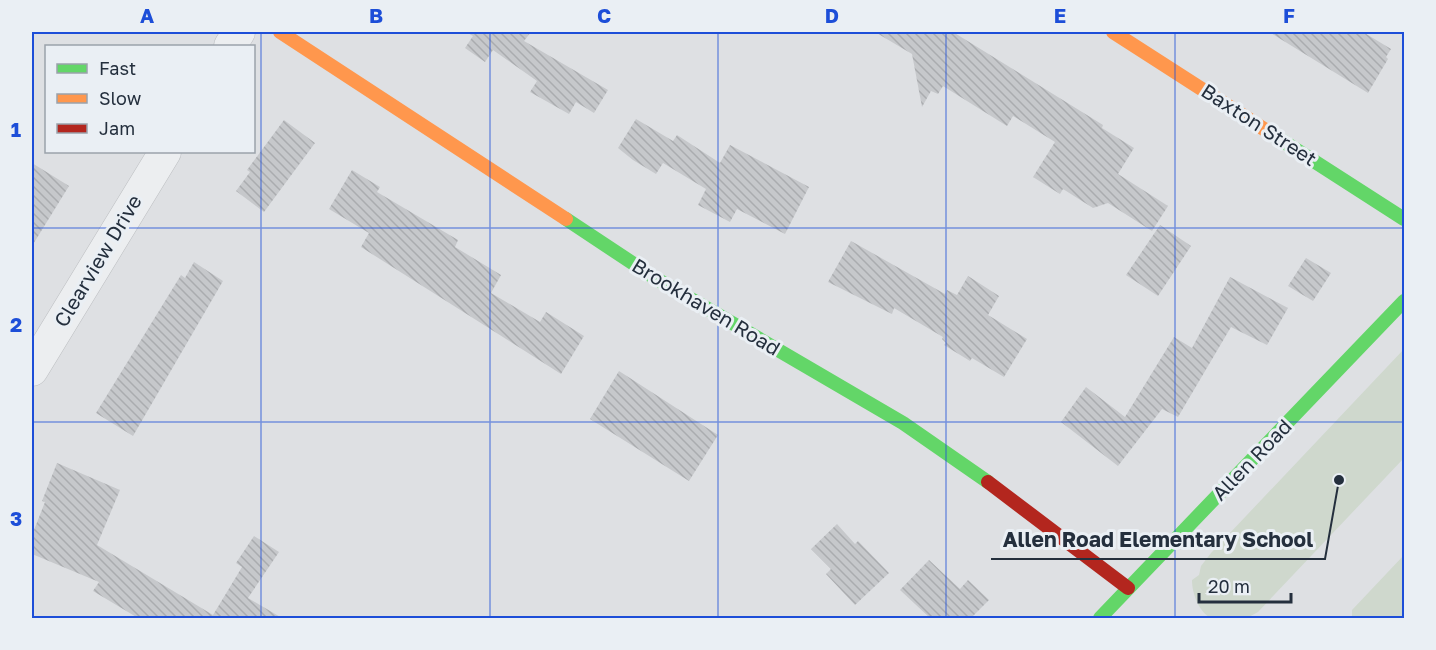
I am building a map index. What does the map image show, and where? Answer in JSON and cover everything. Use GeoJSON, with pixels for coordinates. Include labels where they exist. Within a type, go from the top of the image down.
{"type":"FeatureCollection","features":[{"type":"Feature","properties":{"kind":"street"},"geometry":{"type":"LineString","coordinates":[[231,45],[239,32]]}},
{"type":"Feature","properties":{"kind":"street","name":"Brookhaven Road"},"geometry":{"type":"LineString","coordinates":[[280,32],[655,278],[903,423],[1023,507],[1128,588]]}},
{"type":"Feature","properties":{"kind":"street","name":"Baxton Street"},"geometry":{"type":"LineString","coordinates":[[1113,32],[1404,219]]}},
{"type":"Feature","properties":{"kind":"street","name":"Clearview Drive"},"geometry":{"type":"LineString","coordinates":[[32,370],[164,153]]}},
{"type":"Feature","properties":{"kind":"street","name":"Allen Road"},"geometry":{"type":"LineString","coordinates":[[1100,618],[1404,301]]}},
{"type":"Feature","properties":{"kind":"shaded area"},"geometry":{"type":"Polygon","coordinates":[[[1404,349],[1404,458],[1258,612],[1247,618],[1211,618],[1203,612],[1197,602],[1192,585],[1192,580],[1199,575],[1201,566],[1404,349]]]}},
{"type":"Feature","properties":{"kind":"shaded area"},"geometry":{"type":"Polygon","coordinates":[[[1404,555],[1404,618],[1352,618],[1352,610],[1404,555]]]}},
{"type":"Feature","properties":{"kind":"building"},"geometry":{"type":"Polygon","coordinates":[[[466,32],[531,32],[524,41],[608,90],[594,113],[576,102],[569,114],[530,92],[537,81],[493,50],[485,62],[465,48],[473,36],[466,32]]]}},
{"type":"Feature","properties":{"kind":"building"},"geometry":{"type":"Polygon","coordinates":[[[875,32],[953,32],[1103,125],[1102,128],[1134,148],[1118,174],[1168,206],[1152,231],[1108,203],[1093,208],[1063,189],[1060,194],[1033,177],[1055,142],[1013,116],[1007,126],[943,86],[938,94],[931,91],[922,107],[912,54],[875,32]]]}},
{"type":"Feature","properties":{"kind":"building"},"geometry":{"type":"Polygon","coordinates":[[[1269,32],[1363,32],[1391,49],[1386,57],[1388,59],[1368,93],[1269,32]]]}},
{"type":"Feature","properties":{"kind":"building"},"geometry":{"type":"Polygon","coordinates":[[[636,119],[673,141],[677,135],[720,163],[730,145],[809,187],[785,234],[737,209],[730,222],[698,205],[706,189],[663,163],[656,174],[633,160],[618,148],[636,119]]]}},
{"type":"Feature","properties":{"kind":"building"},"geometry":{"type":"Polygon","coordinates":[[[284,120],[315,143],[264,212],[236,191],[250,172],[247,170],[284,120]]]}},
{"type":"Feature","properties":{"kind":"building"},"geometry":{"type":"Polygon","coordinates":[[[32,163],[69,186],[32,246],[32,163]]]}},
{"type":"Feature","properties":{"kind":"building"},"geometry":{"type":"Polygon","coordinates":[[[352,170],[380,187],[377,192],[458,240],[455,247],[501,275],[491,293],[540,322],[546,312],[584,336],[561,374],[361,247],[369,233],[329,209],[352,170]]]}},
{"type":"Feature","properties":{"kind":"building"},"geometry":{"type":"Polygon","coordinates":[[[1160,225],[1191,246],[1158,296],[1126,275],[1160,225]]]}},
{"type":"Feature","properties":{"kind":"building"},"geometry":{"type":"Polygon","coordinates":[[[851,241],[945,294],[947,290],[957,295],[968,276],[999,296],[988,315],[1027,339],[1004,377],[972,358],[970,361],[944,345],[946,343],[943,337],[894,308],[892,314],[828,282],[851,241]]]}},
{"type":"Feature","properties":{"kind":"building"},"geometry":{"type":"Polygon","coordinates":[[[1306,258],[1331,273],[1313,301],[1288,286],[1306,258]]]}},
{"type":"Feature","properties":{"kind":"building"},"geometry":{"type":"Polygon","coordinates":[[[194,262],[223,281],[133,436],[96,413],[181,275],[185,278],[194,262]]]}},
{"type":"Feature","properties":{"kind":"building"},"geometry":{"type":"Polygon","coordinates":[[[1230,277],[1288,308],[1267,345],[1231,327],[1178,417],[1162,409],[1118,466],[1061,422],[1086,387],[1125,417],[1174,337],[1192,348],[1230,277]]]}},
{"type":"Feature","properties":{"kind":"building"},"geometry":{"type":"Polygon","coordinates":[[[619,371],[718,435],[689,481],[590,419],[619,371]]]}},
{"type":"Feature","properties":{"kind":"building"},"geometry":{"type":"Polygon","coordinates":[[[57,463],[120,490],[97,545],[213,615],[242,567],[236,563],[254,536],[279,552],[248,598],[282,618],[138,618],[93,591],[99,582],[32,554],[32,535],[57,463]]]}},
{"type":"Feature","properties":{"kind":"building"},"geometry":{"type":"Polygon","coordinates":[[[837,524],[855,544],[858,541],[889,573],[855,605],[826,574],[831,569],[811,549],[837,524]]]}},
{"type":"Feature","properties":{"kind":"building"},"geometry":{"type":"Polygon","coordinates":[[[929,560],[960,589],[968,580],[989,600],[971,618],[930,618],[900,590],[929,560]]]}},
{"type":"Feature","properties":{"kind":"traffic: fast"},"geometry":{"type":"LineString","coordinates":[[1267,131],[1404,219]]}},
{"type":"Feature","properties":{"kind":"traffic: fast"},"geometry":{"type":"LineString","coordinates":[[566,219],[655,278],[903,423],[988,482]]}},
{"type":"Feature","properties":{"kind":"traffic: fast"},"geometry":{"type":"LineString","coordinates":[[1100,618],[1404,301]]}},
{"type":"Feature","properties":{"kind":"traffic: slow"},"geometry":{"type":"LineString","coordinates":[[280,32],[566,219]]}},
{"type":"Feature","properties":{"kind":"traffic: slow"},"geometry":{"type":"LineString","coordinates":[[1113,32],[1267,131]]}},
{"type":"Feature","properties":{"kind":"traffic: jam"},"geometry":{"type":"LineString","coordinates":[[988,482],[1128,588]]}},
{"type":"Feature","properties":{"kind":"place","name":"Allen Road Elementary School"},"geometry":{"type":"Point","coordinates":[1339,480]}}]}
